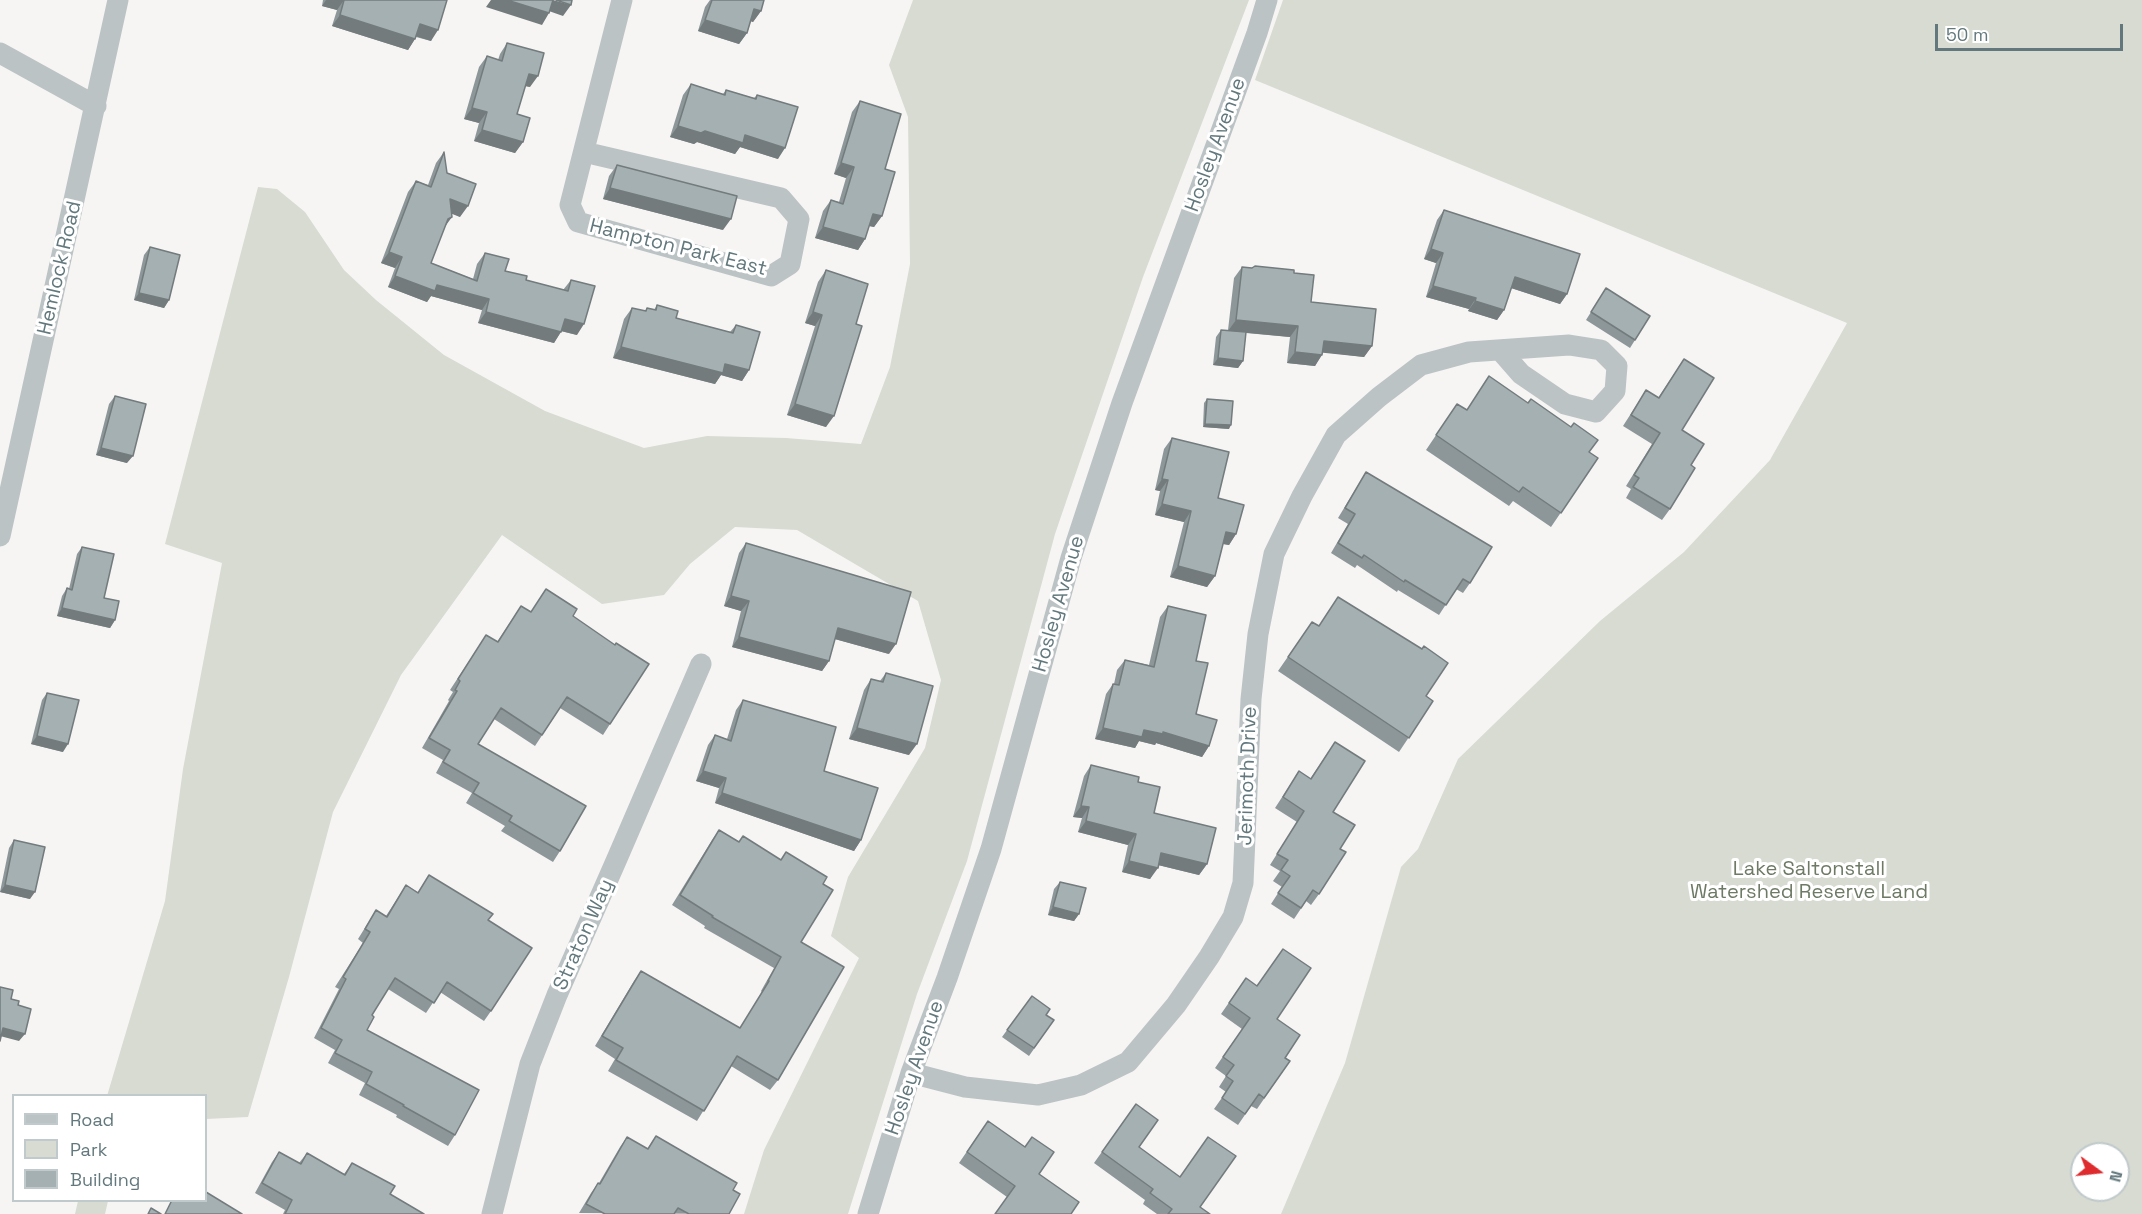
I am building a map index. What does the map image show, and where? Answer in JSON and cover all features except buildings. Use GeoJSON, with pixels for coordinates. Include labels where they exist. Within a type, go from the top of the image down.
{"type":"FeatureCollection","features":[{"type":"Feature","properties":{"kind":"street","name":"Hemlock Road"},"geometry":{"type":"LineString","coordinates":[[0,536],[7,469],[96,106],[118,0]]}},
{"type":"Feature","properties":{"kind":"street","name":"Hampton Park East"},"geometry":{"type":"LineString","coordinates":[[584,152],[782,198],[799,219],[790,264],[771,276],[579,222],[570,205],[622,0]]}},
{"type":"Feature","properties":{"kind":"street","name":"Hosley Avenue"},"geometry":{"type":"LineString","coordinates":[[868,1214],[911,1073],[947,978],[991,849],[1071,558],[1122,403],[1267,0]]}},
{"type":"Feature","properties":{"kind":"street"},"geometry":{"type":"LineString","coordinates":[[0,53],[96,106]]}},
{"type":"Feature","properties":{"kind":"street","name":"Jerimoth Drive"},"geometry":{"type":"LineString","coordinates":[[911,1073],[965,1087],[1038,1095],[1081,1085],[1128,1062],[1176,1005],[1233,917],[1243,883],[1251,699],[1258,634],[1274,554],[1302,496],[1336,435],[1421,365],[1469,352],[1569,345],[1602,350],[1617,366],[1615,390],[1596,412],[1565,404],[1521,374],[1500,350]]}},
{"type":"Feature","properties":{"kind":"street","name":"Straton Way"},"geometry":{"type":"LineString","coordinates":[[492,1214],[530,1064],[556,995],[701,664]]}},
{"type":"Feature","properties":{"kind":"green space"},"geometry":{"type":"Polygon","coordinates":[[[913,0],[1249,0],[1143,277],[1055,534],[967,861],[917,994],[848,1214],[744,1214],[764,1150],[859,958],[831,936],[848,877],[925,748],[941,680],[918,601],[797,530],[735,527],[690,564],[664,595],[602,604],[502,535],[401,675],[333,812],[289,977],[248,1117],[207,1119],[207,1094],[108,1094],[165,901],[183,769],[222,563],[165,544],[258,187],[277,189],[305,212],[344,270],[376,300],[444,355],[545,411],[644,448],[707,436],[786,438],[861,444],[890,367],[910,264],[908,117],[889,65],[913,0]]]}},
{"type":"Feature","properties":{"kind":"green space","name":"Lake Saltonstall Watershed Reserve Land"},"geometry":{"type":"Polygon","coordinates":[[[1283,0],[2142,0],[2142,1214],[1281,1214],[1345,1063],[1401,867],[1418,849],[1458,759],[1600,621],[1684,552],[1770,460],[1847,323],[1255,80],[1283,0]]]}},
{"type":"Feature","properties":{"kind":"green space"},"geometry":{"type":"Polygon","coordinates":[[[78,1202],[108,1202],[105,1214],[75,1214],[78,1202]]]}}]}
